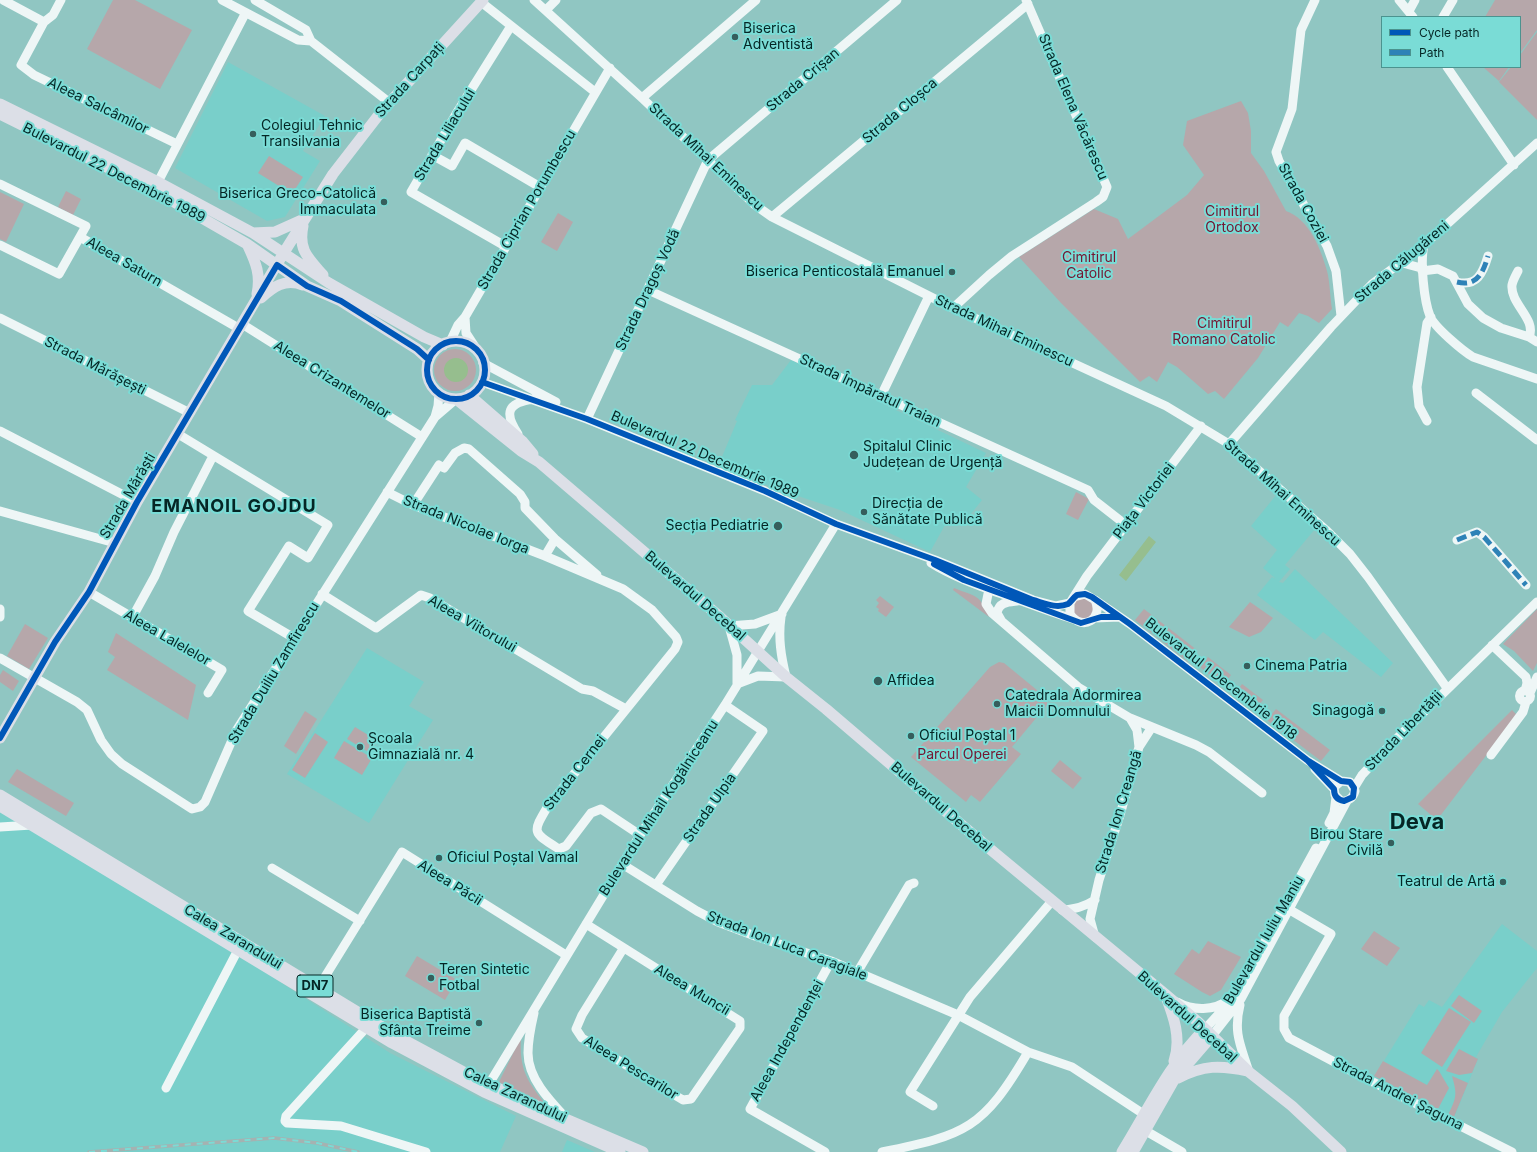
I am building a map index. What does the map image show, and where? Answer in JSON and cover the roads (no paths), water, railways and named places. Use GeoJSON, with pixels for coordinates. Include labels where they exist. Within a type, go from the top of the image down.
{"type":"FeatureCollection","features":[{"type":"Feature","properties":{"kind":"main road","name":"Strada Carpați"},"geometry":{"type":"LineString","coordinates":[[277,265],[333,174],[390,103],[482,1]]}},
{"type":"Feature","properties":{"kind":"main road","name":"Bulevardul 22 Decembrie 1989"},"geometry":{"type":"LineString","coordinates":[[0,104],[158,182],[253,233],[329,283],[424,337],[446,343]]}},
{"type":"Feature","properties":{"kind":"main road","name":"Bulevardul 22 Decembrie 1989"},"geometry":{"type":"LineString","coordinates":[[0,114],[155,191],[247,244],[307,286],[341,301],[417,349],[429,360]]}},
{"type":"Feature","properties":{"kind":"main road"},"geometry":{"type":"LineString","coordinates":[[253,233],[276,232],[305,219]]}},
{"type":"Feature","properties":{"kind":"main road"},"geometry":{"type":"LineString","coordinates":[[305,219],[301,239],[302,247],[306,255],[329,283]]}},
{"type":"Feature","properties":{"kind":"main road"},"geometry":{"type":"LineString","coordinates":[[247,244],[256,263],[260,281],[255,304]]}},
{"type":"Feature","properties":{"kind":"main road","name":"Strada Mărăști"},"geometry":{"type":"LineString","coordinates":[[0,738],[55,642],[89,592],[137,502],[277,265]]}},
{"type":"Feature","properties":{"kind":"main road"},"geometry":{"type":"LineString","coordinates":[[255,304],[271,290],[281,284],[293,282],[307,286]]}},
{"type":"Feature","properties":{"kind":"main road"},"geometry":{"type":"LineString","coordinates":[[446,343],[466,344],[481,358],[484,369],[482,382],[477,390],[470,395],[456,399],[438,393],[428,380],[427,370],[429,360],[433,353],[446,343]]}},
{"type":"Feature","properties":{"kind":"main road","name":"Bulevardul Decebal"},"geometry":{"type":"LineString","coordinates":[[470,395],[523,442],[539,462]]}},
{"type":"Feature","properties":{"kind":"main road","name":"Bulevardul Decebal"},"geometry":{"type":"LineString","coordinates":[[456,399],[521,451],[539,462],[786,677],[826,708],[1052,902],[1165,994],[1208,1032],[1248,1072],[1292,1106],[1341,1152]]}},
{"type":"Feature","properties":{"kind":"main road","name":"Calea Zarandului"},"geometry":{"type":"LineString","coordinates":[[0,797],[32,825],[240,947],[318,988],[486,1088],[568,1120],[643,1152]]}},
{"type":"Feature","properties":{"kind":"main road","name":"Calea Zarandului"},"geometry":{"type":"LineString","coordinates":[[0,797],[240,947],[366,1028],[486,1088],[620,1152]]}},
{"type":"Feature","properties":{"kind":"main road"},"geometry":{"type":"LineString","coordinates":[[1165,994],[1176,1030],[1178,1047],[1172,1066]]}},
{"type":"Feature","properties":{"kind":"main road","name":"Bulevardul Iuliu Maniu"},"geometry":{"type":"LineString","coordinates":[[1122,1152],[1145,1115],[1172,1066],[1192,1042],[1208,1032]]}},
{"type":"Feature","properties":{"kind":"main road","name":"Bulevardul Iuliu Maniu"},"geometry":{"type":"LineString","coordinates":[[1133,1152],[1174,1080],[1208,1032]]}},
{"type":"Feature","properties":{"kind":"main road"},"geometry":{"type":"LineString","coordinates":[[1174,1080],[1204,1067],[1224,1067],[1248,1072]]}},
{"type":"Feature","properties":{"kind":"street"},"geometry":{"type":"LineString","coordinates":[[3,0],[44,22],[53,16],[61,0]]}},
{"type":"Feature","properties":{"kind":"street"},"geometry":{"type":"LineString","coordinates":[[222,0],[245,14],[298,40],[311,41]]}},
{"type":"Feature","properties":{"kind":"street"},"geometry":{"type":"LineString","coordinates":[[255,0],[306,30],[311,41],[390,103]]}},
{"type":"Feature","properties":{"kind":"street","name":"Strada Mihai Eminescu"},"geometry":{"type":"LineString","coordinates":[[534,0],[610,68],[755,205],[772,217],[953,308],[1166,406],[1229,444],[1326,530],[1350,554],[1447,688]]}},
{"type":"Feature","properties":{"kind":"street"},"geometry":{"type":"LineString","coordinates":[[546,10],[556,0]]}},
{"type":"Feature","properties":{"kind":"street"},"geometry":{"type":"LineString","coordinates":[[642,98],[756,0]]}},
{"type":"Feature","properties":{"kind":"street","name":"Strada Crișan"},"geometry":{"type":"LineString","coordinates":[[708,160],[897,0]]}},
{"type":"Feature","properties":{"kind":"street","name":"Strada Coziei"},"geometry":{"type":"LineString","coordinates":[[1315,0],[1301,30],[1292,108],[1276,152],[1279,161],[1328,246],[1333,260],[1341,316]]}},
{"type":"Feature","properties":{"kind":"street"},"geometry":{"type":"LineString","coordinates":[[1399,0],[1411,14]]}},
{"type":"Feature","properties":{"kind":"street"},"geometry":{"type":"LineString","coordinates":[[1411,14],[1415,0]]}},
{"type":"Feature","properties":{"kind":"street"},"geometry":{"type":"LineString","coordinates":[[1444,16],[1453,0]]}},
{"type":"Feature","properties":{"kind":"street"},"geometry":{"type":"LineString","coordinates":[[482,1],[595,92]]}},
{"type":"Feature","properties":{"kind":"street","name":"Strada Cloșca"},"geometry":{"type":"LineString","coordinates":[[772,217],[1027,2]]}},
{"type":"Feature","properties":{"kind":"street","name":"Strada Elena Văcărescu"},"geometry":{"type":"LineString","coordinates":[[953,308],[1005,261],[1096,202],[1102,197],[1107,187],[1027,2]]}},
{"type":"Feature","properties":{"kind":"street"},"geometry":{"type":"LineString","coordinates":[[257,19],[264,5]]}},
{"type":"Feature","properties":{"kind":"street"},"geometry":{"type":"LineString","coordinates":[[158,182],[245,14]]}},
{"type":"Feature","properties":{"kind":"street","name":"Aleea Salcâmilor"},"geometry":{"type":"LineString","coordinates":[[44,22],[21,65],[34,75],[177,144]]}},
{"type":"Feature","properties":{"kind":"street","name":"Strada Liliacului"},"geometry":{"type":"LineString","coordinates":[[505,246],[411,192],[432,155],[512,26]]}},
{"type":"Feature","properties":{"kind":"street","name":"Strada Ciprian Porumbescu"},"geometry":{"type":"LineString","coordinates":[[446,343],[465,317],[610,68]]}},
{"type":"Feature","properties":{"kind":"street"},"geometry":{"type":"LineString","coordinates":[[1448,68],[1514,165]]}},
{"type":"Feature","properties":{"kind":"street"},"geometry":{"type":"LineString","coordinates":[[432,155],[452,166],[465,143],[540,187]]}},
{"type":"Feature","properties":{"kind":"street","name":"Strada Călugăreni"},"geometry":{"type":"LineString","coordinates":[[1229,444],[1341,316],[1372,284],[1400,262],[1424,246],[1537,143]]}},
{"type":"Feature","properties":{"kind":"street","name":"Strada Dragoș Vodă"},"geometry":{"type":"LineString","coordinates":[[587,419],[708,160]]}},
{"type":"Feature","properties":{"kind":"street","name":"Aleea Saturn"},"geometry":{"type":"LineString","coordinates":[[0,184],[86,226],[80,237],[241,327]]}},
{"type":"Feature","properties":{"kind":"street"},"geometry":{"type":"LineString","coordinates":[[0,245],[59,274],[80,237]]}},
{"type":"Feature","properties":{"kind":"street"},"geometry":{"type":"LineString","coordinates":[[1424,246],[1422,270],[1430,318],[1459,347],[1473,357],[1537,379]]}},
{"type":"Feature","properties":{"kind":"street"},"geometry":{"type":"LineString","coordinates":[[1457,282],[1468,283],[1476,280],[1483,270],[1488,256]]}},
{"type":"Feature","properties":{"kind":"street"},"geometry":{"type":"LineString","coordinates":[[1400,262],[1422,270],[1438,269],[1453,276],[1468,304],[1483,318],[1500,328],[1533,340],[1529,323],[1513,297],[1512,284],[1518,271]]}},
{"type":"Feature","properties":{"kind":"street","name":"Strada Împăratul Traian"},"geometry":{"type":"LineString","coordinates":[[648,290],[1088,490],[1094,500],[1126,525]]}},
{"type":"Feature","properties":{"kind":"street"},"geometry":{"type":"LineString","coordinates":[[881,396],[929,296]]}},
{"type":"Feature","properties":{"kind":"street"},"geometry":{"type":"LineString","coordinates":[[465,317],[466,333],[481,358]]}},
{"type":"Feature","properties":{"kind":"street","name":"Strada Mărășești"},"geometry":{"type":"LineString","coordinates":[[0,318],[190,414]]}},
{"type":"Feature","properties":{"kind":"street"},"geometry":{"type":"LineString","coordinates":[[1427,421],[1419,406],[1417,387],[1426,323],[1430,318]]}},
{"type":"Feature","properties":{"kind":"street","name":"Aleea Crizantemelor"},"geometry":{"type":"LineString","coordinates":[[241,327],[422,437]]}},
{"type":"Feature","properties":{"kind":"street","name":"Bulevardul 22 Decembrie 1989"},"geometry":{"type":"LineString","coordinates":[[481,358],[587,419]]}},
{"type":"Feature","properties":{"kind":"street","name":"Bulevardul 22 Decembrie 1989"},"geometry":{"type":"LineString","coordinates":[[482,382],[535,399],[587,419],[765,491],[836,524],[918,554],[1006,592],[1049,605],[1062,605],[1072,600]]}},
{"type":"Feature","properties":{"kind":"street"},"geometry":{"type":"LineString","coordinates":[[434,417],[438,406],[438,393]]}},
{"type":"Feature","properties":{"kind":"street"},"geometry":{"type":"LineString","coordinates":[[1476,393],[1537,440]]}},
{"type":"Feature","properties":{"kind":"street"},"geometry":{"type":"LineString","coordinates":[[434,417],[456,399]]}},
{"type":"Feature","properties":{"kind":"street"},"geometry":{"type":"LineString","coordinates":[[523,442],[510,422],[510,410],[518,403],[535,399]]}},
{"type":"Feature","properties":{"kind":"street","name":"Strada Duiliu Zamfirescu"},"geometry":{"type":"LineString","coordinates":[[34,678],[59,691],[87,710],[101,740],[111,754],[122,764],[192,809],[200,807],[205,802],[236,731],[434,417]]}},
{"type":"Feature","properties":{"kind":"street","name":"Piața Victoriei"},"geometry":{"type":"LineString","coordinates":[[1072,600],[1087,576],[1201,426]]}},
{"type":"Feature","properties":{"kind":"street"},"geometry":{"type":"LineString","coordinates":[[0,431],[137,502]]}},
{"type":"Feature","properties":{"kind":"street"},"geometry":{"type":"LineString","coordinates":[[178,434],[212,453],[213,456],[246,474],[328,524],[308,558],[289,546],[248,611],[294,638]]}},
{"type":"Feature","properties":{"kind":"street"},"geometry":{"type":"LineString","coordinates":[[413,506],[439,465],[444,468],[455,453],[464,448],[473,453],[520,494],[525,502],[525,508],[555,539],[604,581]]}},
{"type":"Feature","properties":{"kind":"street"},"geometry":{"type":"LineString","coordinates":[[132,618],[155,576],[174,532],[213,456]]}},
{"type":"Feature","properties":{"kind":"street","name":"Strada Nicolae Iorga"},"geometry":{"type":"LineString","coordinates":[[386,492],[413,506],[545,556],[623,588],[652,610],[676,637],[678,642],[675,649]]}},
{"type":"Feature","properties":{"kind":"street"},"geometry":{"type":"LineString","coordinates":[[0,511],[115,543]]}},
{"type":"Feature","properties":{"kind":"street","name":"Bulevardul Mihail Kogălniceanu"},"geometry":{"type":"LineString","coordinates":[[486,1088],[622,864],[725,705],[836,524]]}},
{"type":"Feature","properties":{"kind":"street"},"geometry":{"type":"LineString","coordinates":[[1457,540],[1477,532],[1484,537],[1526,585]]}},
{"type":"Feature","properties":{"kind":"street","name":"Strada Nicolae Iorga"},"geometry":{"type":"LineString","coordinates":[[545,556],[555,539]]}},
{"type":"Feature","properties":{"kind":"street","name":"Bulevardul 22 Decembrie 1989"},"geometry":{"type":"LineString","coordinates":[[918,554],[951,575],[989,589],[1006,592],[1017,600],[1073,618]]}},
{"type":"Feature","properties":{"kind":"street"},"geometry":{"type":"LineString","coordinates":[[1087,576],[1097,609],[1094,618]]}},
{"type":"Feature","properties":{"kind":"street"},"geometry":{"type":"LineString","coordinates":[[989,589],[986,604],[992,613],[1078,687],[1130,718],[1210,752],[1262,793]]}},
{"type":"Feature","properties":{"kind":"street","name":"Aleea Lalelelor"},"geometry":{"type":"LineString","coordinates":[[89,592],[222,670],[208,693]]}},
{"type":"Feature","properties":{"kind":"street"},"geometry":{"type":"LineString","coordinates":[[992,613],[990,600],[992,597],[1006,592]]}},
{"type":"Feature","properties":{"kind":"street","name":"Aleea Viitorului"},"geometry":{"type":"LineString","coordinates":[[322,594],[376,628],[421,595],[430,598],[582,689],[593,690],[626,709]]}},
{"type":"Feature","properties":{"kind":"street"},"geometry":{"type":"LineString","coordinates":[[1093,598],[1085,594],[1072,600],[1070,614],[1073,618],[1081,623],[1094,618],[1121,617]]}},
{"type":"Feature","properties":{"kind":"street","name":"Bulevardul 1 Decembrie 1918"},"geometry":{"type":"LineString","coordinates":[[1093,598],[1121,617],[1307,760]]}},
{"type":"Feature","properties":{"kind":"street"},"geometry":{"type":"LineString","coordinates":[[1001,620],[997,613],[1000,606],[1005,602],[1017,600]]}},
{"type":"Feature","properties":{"kind":"street","name":"Strada Libertății"},"geometry":{"type":"LineString","coordinates":[[1348,783],[1362,775],[1447,688],[1537,602]]}},
{"type":"Feature","properties":{"kind":"street"},"geometry":{"type":"LineString","coordinates":[[0,609],[0,617]]}},
{"type":"Feature","properties":{"kind":"street"},"geometry":{"type":"LineString","coordinates":[[782,614],[779,646],[786,677],[758,676],[737,684],[737,655],[728,626],[755,624],[782,614]]}},
{"type":"Feature","properties":{"kind":"street"},"geometry":{"type":"LineString","coordinates":[[1492,645],[1526,677],[1530,697]]}},
{"type":"Feature","properties":{"kind":"street","name":"Strada Cernei"},"geometry":{"type":"LineString","coordinates":[[640,835],[601,809],[591,813],[566,846],[559,849],[539,837],[536,830],[538,823],[548,806],[675,649]]}},
{"type":"Feature","properties":{"kind":"street"},"geometry":{"type":"LineString","coordinates":[[0,658],[34,678]]}},
{"type":"Feature","properties":{"kind":"street"},"geometry":{"type":"LineString","coordinates":[[1491,755],[1523,712],[1537,677]]}},
{"type":"Feature","properties":{"kind":"street","name":"Strada Ulpia"},"geometry":{"type":"LineString","coordinates":[[656,885],[763,731],[725,705]]}},
{"type":"Feature","properties":{"kind":"street"},"geometry":{"type":"LineString","coordinates":[[1130,718],[1137,730],[1139,747]]}},
{"type":"Feature","properties":{"kind":"street","name":"Strada Ion Creangă"},"geometry":{"type":"LineString","coordinates":[[1095,937],[1090,919],[1098,880],[1120,815],[1139,747],[1152,727]]}},
{"type":"Feature","properties":{"kind":"street"},"geometry":{"type":"LineString","coordinates":[[1307,760],[1348,783],[1353,797],[1348,800],[1341,801],[1307,760]]}},
{"type":"Feature","properties":{"kind":"street"},"geometry":{"type":"LineString","coordinates":[[1335,793],[1336,784],[1348,783]]}},
{"type":"Feature","properties":{"kind":"street","name":"Bulevardul Iuliu Maniu"},"geometry":{"type":"LineString","coordinates":[[1238,997],[1332,819],[1335,793]]}},
{"type":"Feature","properties":{"kind":"street","name":"Bulevardul Iuliu Maniu"},"geometry":{"type":"LineString","coordinates":[[1208,1032],[1238,997],[1290,910],[1348,800]]}},
{"type":"Feature","properties":{"kind":"street"},"geometry":{"type":"LineString","coordinates":[[0,827],[32,825]]}},
{"type":"Feature","properties":{"kind":"street","name":"Aleea Păcii"},"geometry":{"type":"LineString","coordinates":[[318,988],[402,852],[566,955]]}},
{"type":"Feature","properties":{"kind":"street","name":"Strada Ion Luca Caragiale"},"geometry":{"type":"LineString","coordinates":[[622,864],[697,911],[718,922],[858,971],[958,1015],[1028,1052],[1072,1068],[1145,1115]]}},
{"type":"Feature","properties":{"kind":"street"},"geometry":{"type":"LineString","coordinates":[[272,868],[360,920]]}},
{"type":"Feature","properties":{"kind":"street"},"geometry":{"type":"LineString","coordinates":[[858,971],[909,885],[914,883]]}},
{"type":"Feature","properties":{"kind":"street"},"geometry":{"type":"LineString","coordinates":[[1062,910],[1079,908],[1095,900]]}},
{"type":"Feature","properties":{"kind":"street"},"geometry":{"type":"LineString","coordinates":[[933,1106],[910,1092],[958,1015],[992,971],[1052,902]]}},
{"type":"Feature","properties":{"kind":"street","name":"Strada Andrei Șaguna"},"geometry":{"type":"LineString","coordinates":[[1290,910],[1331,934],[1287,1009],[1283,1023],[1286,1033],[1295,1042],[1512,1152]]}},
{"type":"Feature","properties":{"kind":"street","name":"Aleea Muncii"},"geometry":{"type":"LineString","coordinates":[[586,924],[623,949],[740,1020],[740,1028],[691,1099]]}},
{"type":"Feature","properties":{"kind":"street"},"geometry":{"type":"LineString","coordinates":[[166,1088],[240,947]]}},
{"type":"Feature","properties":{"kind":"street","name":"Aleea Pescarilor"},"geometry":{"type":"LineString","coordinates":[[623,949],[582,1015],[576,1029],[582,1038],[678,1097],[687,1100],[691,1099]]}},
{"type":"Feature","properties":{"kind":"street","name":"Aleea Independenței"},"geometry":{"type":"LineString","coordinates":[[825,1152],[750,1109],[831,961]]}},
{"type":"Feature","properties":{"kind":"street"},"geometry":{"type":"LineString","coordinates":[[1165,994],[1179,1003],[1196,1008],[1214,1007],[1238,997],[1238,1040],[1248,1072]]}},
{"type":"Feature","properties":{"kind":"street"},"geometry":{"type":"LineString","coordinates":[[535,1006],[528,1047],[530,1067],[544,1093],[568,1120]]}},
{"type":"Feature","properties":{"kind":"street"},"geometry":{"type":"LineString","coordinates":[[366,1028],[286,1116],[285,1121],[287,1123],[341,1126],[426,1152]]}},
{"type":"Feature","properties":{"kind":"street"},"geometry":{"type":"LineString","coordinates":[[882,1152],[941,1139],[970,1126],[998,1100],[1028,1052]]}},
{"type":"Feature","properties":{"kind":"street"},"geometry":{"type":"LineString","coordinates":[[1146,1131],[1182,1152]]}},
{"type":"Feature","properties":{"kind":"railway"},"geometry":{"type":"LineString","coordinates":[[89,1152],[274,1138],[317,1143],[358,1152]]}},
{"type":"Feature","properties":{"kind":"place","name":"Biserica Adventistă"},"geometry":{"type":"Point","coordinates":[735,37]}},
{"type":"Feature","properties":{"kind":"place","name":"Colegiul Tehnic Transilvania"},"geometry":{"type":"Point","coordinates":[253,134]}},
{"type":"Feature","properties":{"kind":"place","name":"Biserica Greco-Catolică Immaculata"},"geometry":{"type":"Point","coordinates":[384,202]}},
{"type":"Feature","properties":{"kind":"place","name":"Biserica Penticostală Emanuel"},"geometry":{"type":"Point","coordinates":[952,272]}},
{"type":"Feature","properties":{"kind":"place","name":"Spitalul Clinic Județean de Urgență"},"geometry":{"type":"Point","coordinates":[854,455]}},
{"type":"Feature","properties":{"kind":"place","name":"Direcția de Sănătate Publică"},"geometry":{"type":"Point","coordinates":[864,512]}},
{"type":"Feature","properties":{"kind":"place","name":"Secția Pediatrie"},"geometry":{"type":"Point","coordinates":[778,526]}},
{"type":"Feature","properties":{"kind":"place","name":"Cinema Patria"},"geometry":{"type":"Point","coordinates":[1247,666]}},
{"type":"Feature","properties":{"kind":"place","name":"Affidea"},"geometry":{"type":"Point","coordinates":[878,681]}},
{"type":"Feature","properties":{"kind":"place","name":"Catedrala Adormirea Maicii Domnului"},"geometry":{"type":"Point","coordinates":[997,704]}},
{"type":"Feature","properties":{"kind":"place","name":"Sinagogă"},"geometry":{"type":"Point","coordinates":[1382,711]}},
{"type":"Feature","properties":{"kind":"place","name":"Oficiul Poștal 1"},"geometry":{"type":"Point","coordinates":[911,736]}},
{"type":"Feature","properties":{"kind":"place","name":"Școala Gimnazială nr. 4"},"geometry":{"type":"Point","coordinates":[360,747]}},
{"type":"Feature","properties":{"kind":"place","name":"Birou Stare Civilă"},"geometry":{"type":"Point","coordinates":[1391,843]}},
{"type":"Feature","properties":{"kind":"place","name":"Oficiul Poștal Vamal"},"geometry":{"type":"Point","coordinates":[439,858]}},
{"type":"Feature","properties":{"kind":"place","name":"Teatrul de Artă"},"geometry":{"type":"Point","coordinates":[1503,882]}},
{"type":"Feature","properties":{"kind":"place","name":"Teren Sintetic Fotbal"},"geometry":{"type":"Point","coordinates":[431,978]}},
{"type":"Feature","properties":{"kind":"place","name":"Biserica Baptistă Sfânta Treime"},"geometry":{"type":"Point","coordinates":[479,1023]}},
{"type":"Feature","properties":{"kind":"district","name":"EMANOIL GOJDU"},"geometry":{"type":"Point","coordinates":[234,507]}},
{"type":"Feature","properties":{"kind":"district","name":"Deva"},"geometry":{"type":"Point","coordinates":[1417,822]}},
{"type":"Feature","properties":{"kind":"park label","name":"Cimitirul Ortodox"},"geometry":{"type":"Point","coordinates":[1232,220]}},
{"type":"Feature","properties":{"kind":"park label","name":"Cimitirul Catolic"},"geometry":{"type":"Point","coordinates":[1089,266]}},
{"type":"Feature","properties":{"kind":"park label","name":"Cimitirul Romano Catolic"},"geometry":{"type":"Point","coordinates":[1224,332]}},
{"type":"Feature","properties":{"kind":"park label","name":"Parcul Operei"},"geometry":{"type":"Point","coordinates":[962,755]}}]}
